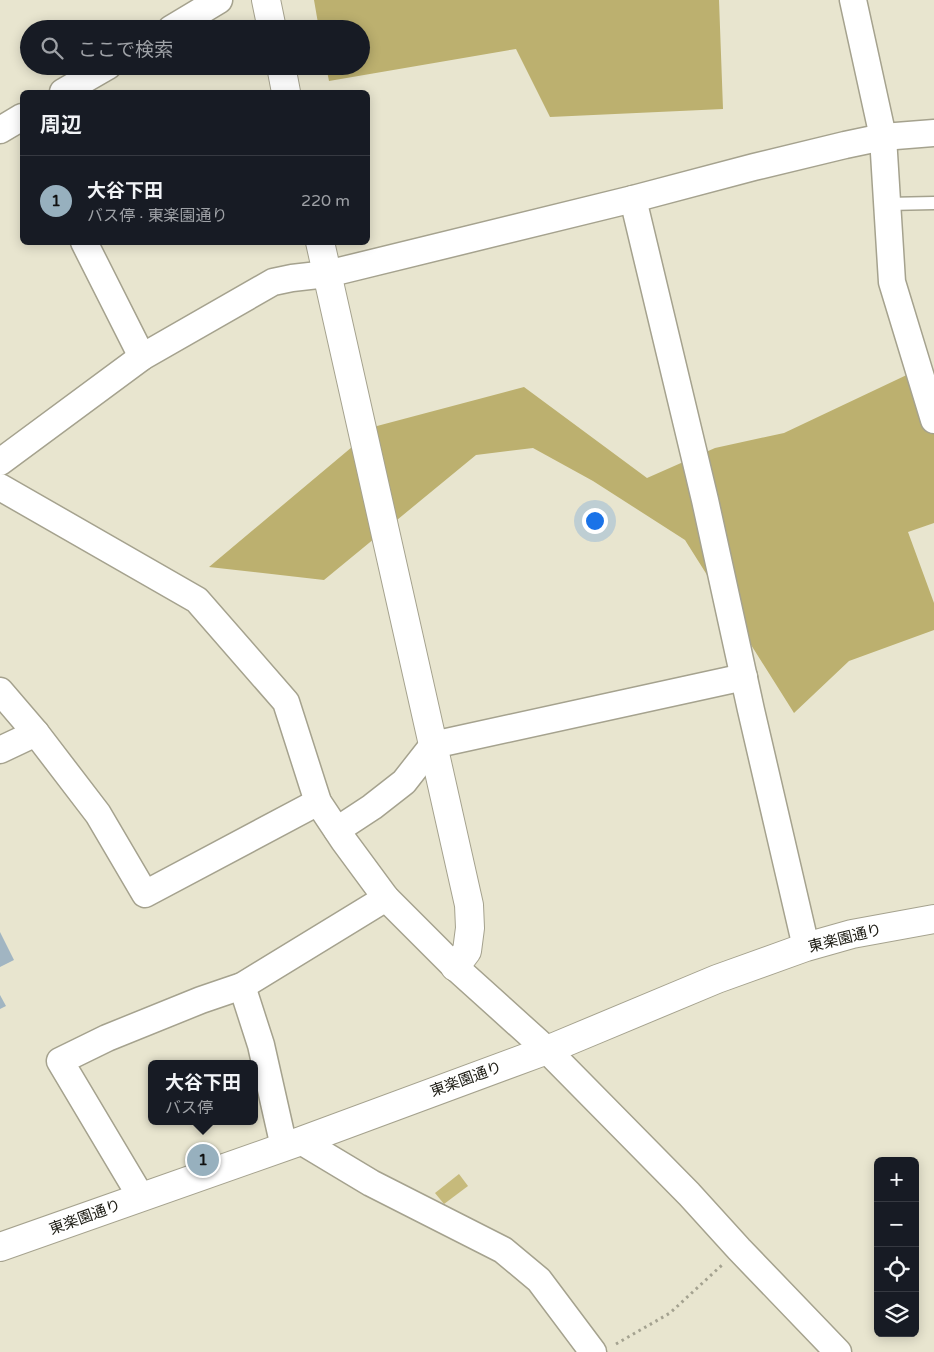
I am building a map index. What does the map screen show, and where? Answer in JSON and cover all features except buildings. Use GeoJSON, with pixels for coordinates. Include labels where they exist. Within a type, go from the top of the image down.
{"type":"FeatureCollection","features":[{"type":"Feature","properties":{"kind":"street"},"geometry":{"type":"LineString","coordinates":[[186,20],[219,0]]}},
{"type":"Feature","properties":{"kind":"street"},"geometry":{"type":"LineString","coordinates":[[266,0],[270,20]]}},
{"type":"Feature","properties":{"kind":"street"},"geometry":{"type":"LineString","coordinates":[[853,0],[883,137],[892,282],[934,420]]}},
{"type":"Feature","properties":{"kind":"street"},"geometry":{"type":"LineString","coordinates":[[66,90],[92,75]]}},
{"type":"Feature","properties":{"kind":"street"},"geometry":{"type":"LineString","coordinates":[[283,75],[286,90]]}},
{"type":"Feature","properties":{"kind":"street"},"geometry":{"type":"LineString","coordinates":[[0,462],[142,357],[273,282],[327,274],[633,199],[754,167],[883,137],[934,133]]}},
{"type":"Feature","properties":{"kind":"street"},"geometry":{"type":"LineString","coordinates":[[633,199],[705,500],[806,946]]}},
{"type":"Feature","properties":{"kind":"street"},"geometry":{"type":"LineString","coordinates":[[86,245],[142,357]]}},
{"type":"Feature","properties":{"kind":"street"},"geometry":{"type":"LineString","coordinates":[[321,245],[468,905],[470,928],[467,951],[455,967]]}},
{"type":"Feature","properties":{"kind":"street"},"geometry":{"type":"LineString","coordinates":[[0,487],[197,600],[286,702],[318,802],[386,898],[455,967],[547,1050],[689,1194],[838,1352]]}},
{"type":"Feature","properties":{"kind":"street"},"geometry":{"type":"LineString","coordinates":[[336,830],[372,807],[404,782],[433,745],[744,677]]}},
{"type":"Feature","properties":{"kind":"street"},"geometry":{"type":"LineString","coordinates":[[0,691],[36,733],[98,814],[145,894],[318,802]]}},
{"type":"Feature","properties":{"kind":"street"},"geometry":{"type":"LineString","coordinates":[[0,750],[36,733]]}},
{"type":"Feature","properties":{"kind":"street"},"geometry":{"type":"LineString","coordinates":[[141,1197],[60,1061],[107,1038],[201,1000],[242,986],[386,898]]}},
{"type":"Feature","properties":{"kind":"street","name":"東楽園通り"},"geometry":{"type":"LineString","coordinates":[[0,1247],[292,1144],[547,1050],[717,979],[806,946],[852,934],[934,919]]}},
{"type":"Feature","properties":{"kind":"street"},"geometry":{"type":"LineString","coordinates":[[242,986],[292,1144],[503,1250],[539,1280],[602,1350]]}},
{"type":"Feature","properties":{"kind":"lane"},"geometry":{"type":"LineString","coordinates":[[887,204],[934,203]]}},
{"type":"Feature","properties":{"kind":"path"},"geometry":{"type":"LineString","coordinates":[[602,1350],[670,1313],[739,1249]]}},
{"type":"Feature","properties":{"kind":"shaded area"},"geometry":{"type":"Polygon","coordinates":[[[314,0],[719,0],[723,109],[550,117],[516,49],[370,74],[370,20],[317,20],[314,0]]]}},
{"type":"Feature","properties":{"kind":"shaded area"},"geometry":{"type":"Polygon","coordinates":[[[328,75],[364,75],[329,81],[328,75]]]}},
{"type":"Feature","properties":{"kind":"shaded area"},"geometry":{"type":"Polygon","coordinates":[[[913,372],[934,376],[934,523],[908,532],[934,603],[934,630],[849,661],[794,713],[685,540],[593,481],[533,448],[476,455],[324,580],[209,567],[377,426],[524,387],[647,478],[715,448],[784,433],[913,372]]]}},
{"type":"Feature","properties":{"kind":"shaded area"},"geometry":{"type":"Polygon","coordinates":[[[459,1174],[468,1186],[444,1204],[435,1193],[459,1174]]]}},
{"type":"Feature","properties":{"kind":"place","name":"大谷下田"},"geometry":{"type":"Point","coordinates":[203,1160]}}]}
